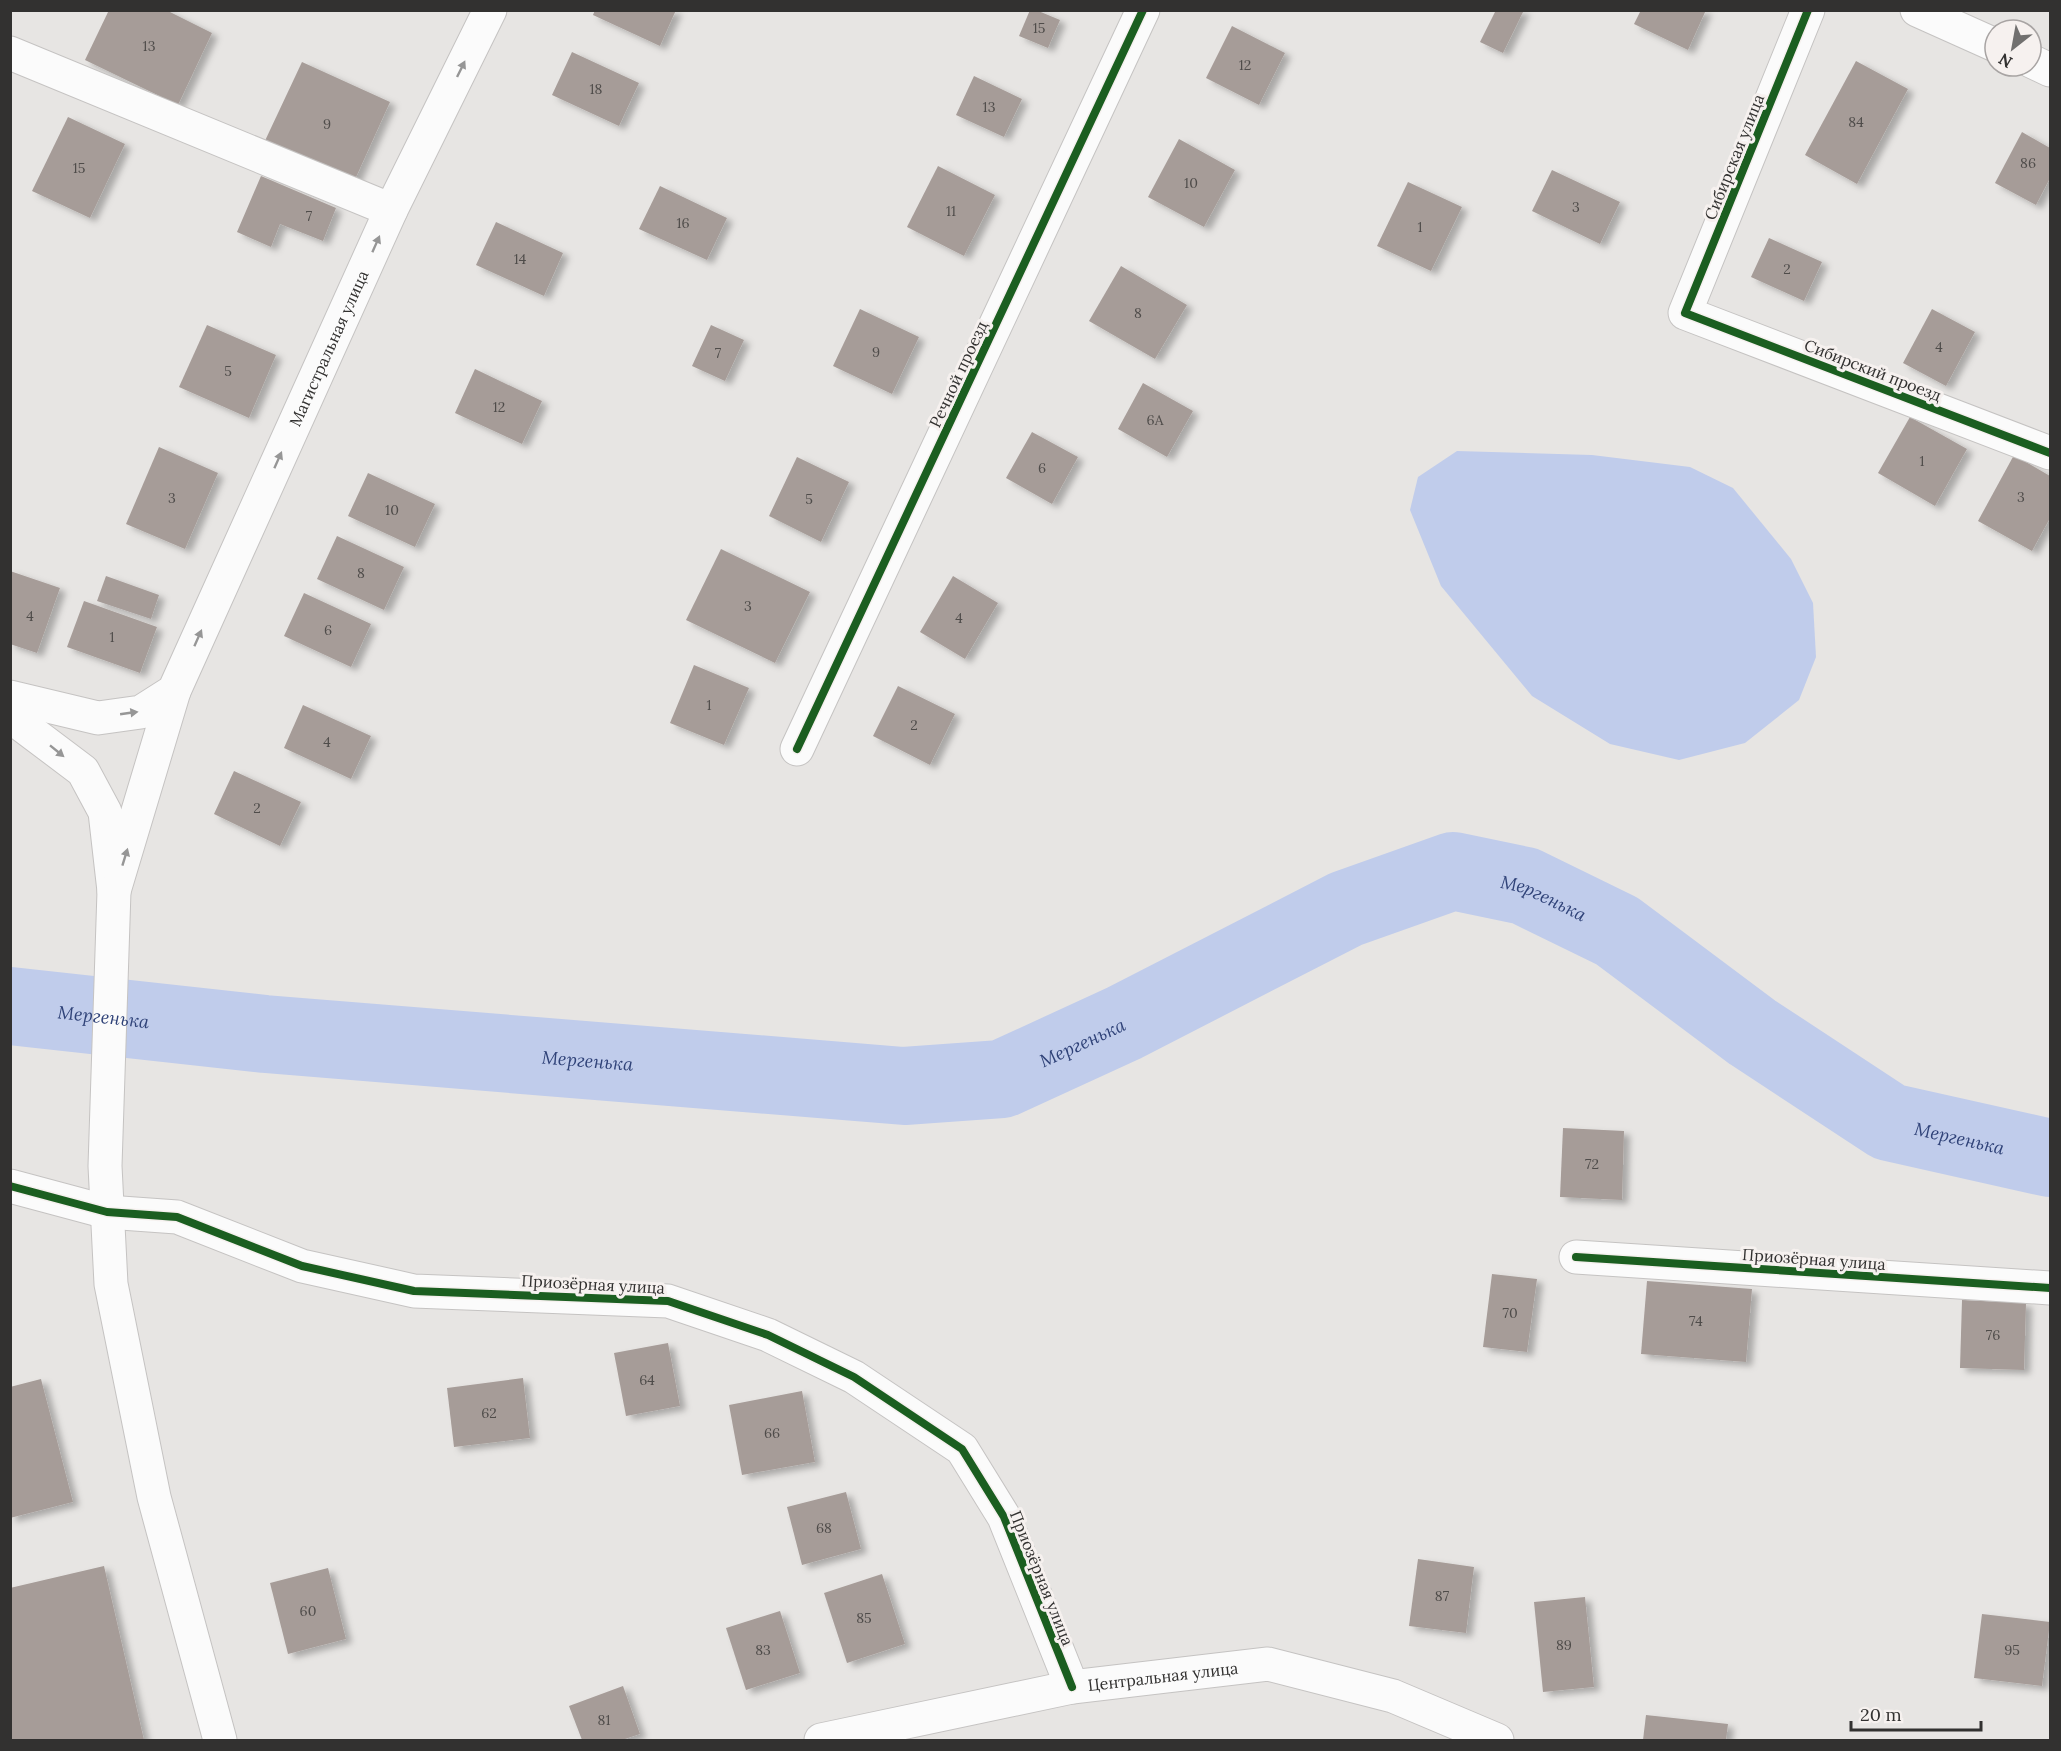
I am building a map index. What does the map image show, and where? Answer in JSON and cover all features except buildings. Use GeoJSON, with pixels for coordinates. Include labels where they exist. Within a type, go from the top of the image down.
{"type":"FeatureCollection","features":[{"type":"Feature","properties":{"kind":"street","name":"Магистральная улица"},"geometry":{"type":"LineString","coordinates":[[114,891],[174,691],[391,210],[490,10]]}},
{"type":"Feature","properties":{"kind":"street","name":"Речной проезд"},"geometry":{"type":"LineString","coordinates":[[797,749],[1143,10]]}},
{"type":"Feature","properties":{"kind":"street","name":"Сибирская улица"},"geometry":{"type":"LineString","coordinates":[[1685,313],[1808,10]]}},
{"type":"Feature","properties":{"kind":"street"},"geometry":{"type":"LineString","coordinates":[[1917,10],[1983,40]]}},
{"type":"Feature","properties":{"kind":"street"},"geometry":{"type":"LineString","coordinates":[[10,52],[391,210]]}},
{"type":"Feature","properties":{"kind":"street","name":"Сибирский проезд"},"geometry":{"type":"LineString","coordinates":[[1685,313],[2050,453]]}},
{"type":"Feature","properties":{"kind":"street"},"geometry":{"type":"LineString","coordinates":[[10,697],[98,718],[141,712],[174,691]]}},
{"type":"Feature","properties":{"kind":"street"},"geometry":{"type":"LineString","coordinates":[[10,716],[83,771],[105,812],[114,891],[105,1166],[111,1284],[154,1497],[220,1740]]}},
{"type":"Feature","properties":{"kind":"street","name":"Приозёрная улица"},"geometry":{"type":"LineString","coordinates":[[10,1186],[107,1212],[177,1217],[302,1266],[414,1291],[668,1301],[768,1335],[854,1377],[962,1449],[1004,1516],[1072,1687]]}},
{"type":"Feature","properties":{"kind":"street","name":"Приозёрная улица"},"geometry":{"type":"LineString","coordinates":[[1576,1257],[2050,1288]]}},
{"type":"Feature","properties":{"kind":"street","name":"Центральная улица"},"geometry":{"type":"LineString","coordinates":[[821,1740],[1072,1687],[1268,1664],[1393,1696],[1497,1740]]}},
{"type":"Feature","properties":{"kind":"water"},"geometry":{"type":"Polygon","coordinates":[[[1457,451],[1592,455],[1690,467],[1733,488],[1791,559],[1813,603],[1816,657],[1799,700],[1745,743],[1679,760],[1610,744],[1532,696],[1441,586],[1410,510],[1418,477],[1457,451]]]}},
{"type":"Feature","properties":{"kind":"waterway","name":"Мергенька"},"geometry":{"type":"LineString","coordinates":[[10,1006],[265,1034],[904,1086],[1002,1079],[1124,1023],[1346,909],[1453,871],[1525,886],[1617,931],[1752,1032],[1889,1122],[2050,1158]]}},
{"type":"Feature","properties":{"kind":"cycle path"},"geometry":{"type":"LineString","coordinates":[[797,749],[1143,10]]}},
{"type":"Feature","properties":{"kind":"cycle path"},"geometry":{"type":"LineString","coordinates":[[1808,10],[1685,313],[2050,453]]}},
{"type":"Feature","properties":{"kind":"cycle path"},"geometry":{"type":"LineString","coordinates":[[10,1186],[107,1212],[177,1217],[302,1266],[414,1291],[668,1301],[768,1335],[854,1377],[962,1449],[1004,1517],[1072,1687]]}},
{"type":"Feature","properties":{"kind":"cycle path"},"geometry":{"type":"LineString","coordinates":[[1576,1257],[2050,1288]]}}]}
